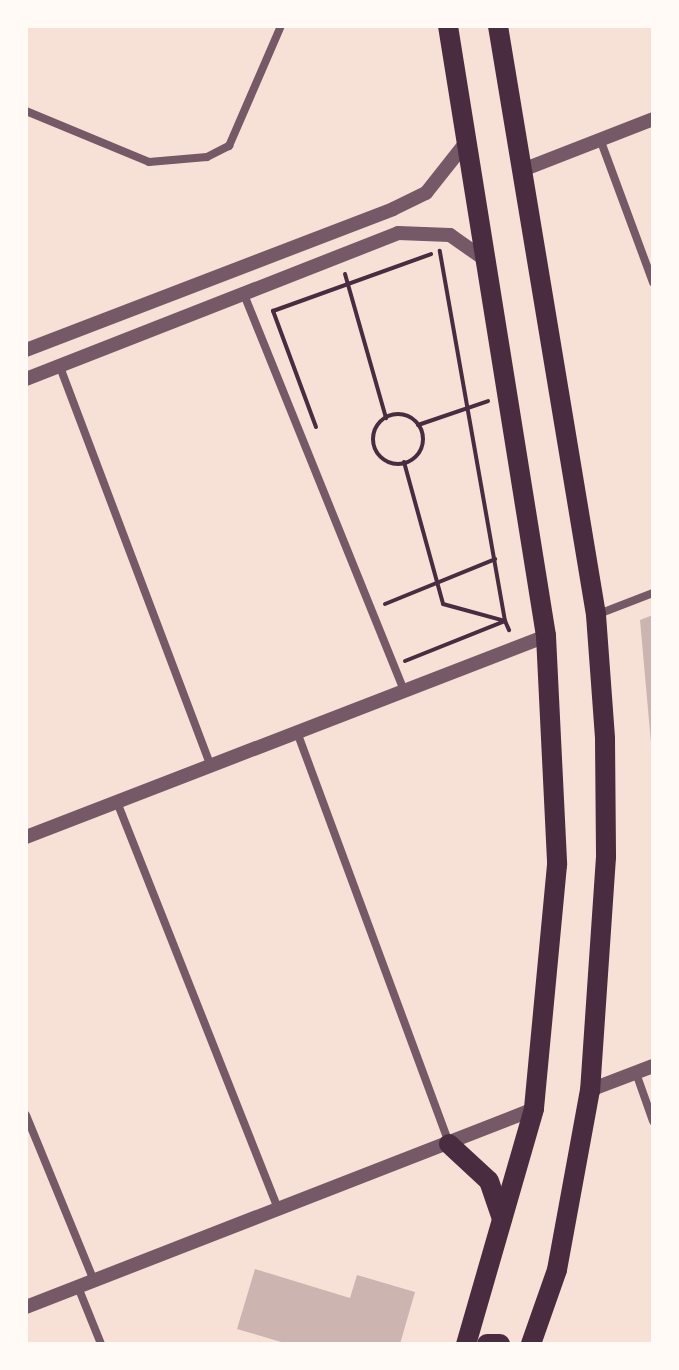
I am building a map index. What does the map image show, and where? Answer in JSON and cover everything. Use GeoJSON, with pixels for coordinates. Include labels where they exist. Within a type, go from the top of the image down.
{"type":"FeatureCollection","features":[{"type":"Feature","properties":{"kind":"main road"},"geometry":{"type":"LineString","coordinates":[[448,26],[470,137],[546,636],[557,865],[534,1109],[466,1344]]}},
{"type":"Feature","properties":{"kind":"main road"},"geometry":{"type":"LineString","coordinates":[[498,26],[525,169],[596,615],[606,857],[590,1090],[557,1270],[531,1344]]}},
{"type":"Feature","properties":{"kind":"main road"},"geometry":{"type":"LineString","coordinates":[[449,1144],[489,1181],[503,1223]]}},
{"type":"Feature","properties":{"kind":"main road"},"geometry":{"type":"LineString","coordinates":[[487,1344],[500,1344]]}},
{"type":"Feature","properties":{"kind":"street"},"geometry":{"type":"LineString","coordinates":[[26,111],[149,162],[207,157],[229,146],[281,26]]}},
{"type":"Feature","properties":{"kind":"street"},"geometry":{"type":"LineString","coordinates":[[525,169],[653,119]]}},
{"type":"Feature","properties":{"kind":"street"},"geometry":{"type":"LineString","coordinates":[[26,350],[393,209],[437,182],[470,137]]}},
{"type":"Feature","properties":{"kind":"street"},"geometry":{"type":"LineString","coordinates":[[600,139],[653,282]]}},
{"type":"Feature","properties":{"kind":"street"},"geometry":{"type":"LineString","coordinates":[[393,209],[410,217],[398,233]]}},
{"type":"Feature","properties":{"kind":"street"},"geometry":{"type":"LineString","coordinates":[[26,379],[245,297],[398,233],[450,235],[487,261]]}},
{"type":"Feature","properties":{"kind":"street"},"geometry":{"type":"LineString","coordinates":[[245,297],[404,691]]}},
{"type":"Feature","properties":{"kind":"street"},"geometry":{"type":"LineString","coordinates":[[60,367],[211,766]]}},
{"type":"Feature","properties":{"kind":"street"},"geometry":{"type":"LineString","coordinates":[[596,615],[653,593]]}},
{"type":"Feature","properties":{"kind":"street"},"geometry":{"type":"LineString","coordinates":[[26,836],[546,636]]}},
{"type":"Feature","properties":{"kind":"street"},"geometry":{"type":"LineString","coordinates":[[297,732],[449,1144]]}},
{"type":"Feature","properties":{"kind":"street"},"geometry":{"type":"LineString","coordinates":[[117,802],[278,1209]]}},
{"type":"Feature","properties":{"kind":"street"},"geometry":{"type":"LineString","coordinates":[[590,1090],[653,1066]]}},
{"type":"Feature","properties":{"kind":"street"},"geometry":{"type":"LineString","coordinates":[[636,1073],[653,1121]]}},
{"type":"Feature","properties":{"kind":"street"},"geometry":{"type":"LineString","coordinates":[[26,1307],[534,1109]]}},
{"type":"Feature","properties":{"kind":"street"},"geometry":{"type":"LineString","coordinates":[[26,1115],[94,1281]]}},
{"type":"Feature","properties":{"kind":"street"},"geometry":{"type":"LineString","coordinates":[[78,1287],[101,1344]]}},
{"type":"Feature","properties":{"kind":"path"},"geometry":{"type":"LineString","coordinates":[[322,443],[273,311],[440,250],[505,621],[515,648]]}},
{"type":"Feature","properties":{"kind":"path"},"geometry":{"type":"LineString","coordinates":[[339,258],[386,418]]}},
{"type":"Feature","properties":{"kind":"path"},"geometry":{"type":"LineString","coordinates":[[418,425],[510,393]]}},
{"type":"Feature","properties":{"kind":"path"},"geometry":{"type":"LineString","coordinates":[[407,416],[418,425],[419,452],[404,462],[382,459],[373,447],[373,433],[386,418],[407,416]]}},
{"type":"Feature","properties":{"kind":"path"},"geometry":{"type":"LineString","coordinates":[[404,462],[443,604],[505,621]]}},
{"type":"Feature","properties":{"kind":"path"},"geometry":{"type":"LineString","coordinates":[[371,609],[495,559]]}},
{"type":"Feature","properties":{"kind":"path"},"geometry":{"type":"LineString","coordinates":[[376,591],[387,620]]}},
{"type":"Feature","properties":{"kind":"path"},"geometry":{"type":"LineString","coordinates":[[398,650],[402,662],[505,621]]}},
{"type":"Feature","properties":{"kind":"building"},"geometry":{"type":"Polygon","coordinates":[[[653,615],[653,743],[651,743],[640,620],[653,615]]]}},
{"type":"Feature","properties":{"kind":"building"},"geometry":{"type":"Polygon","coordinates":[[[255,1269],[350,1298],[357,1275],[415,1292],[400,1344],[288,1344],[237,1329],[255,1269]]]}}]}
